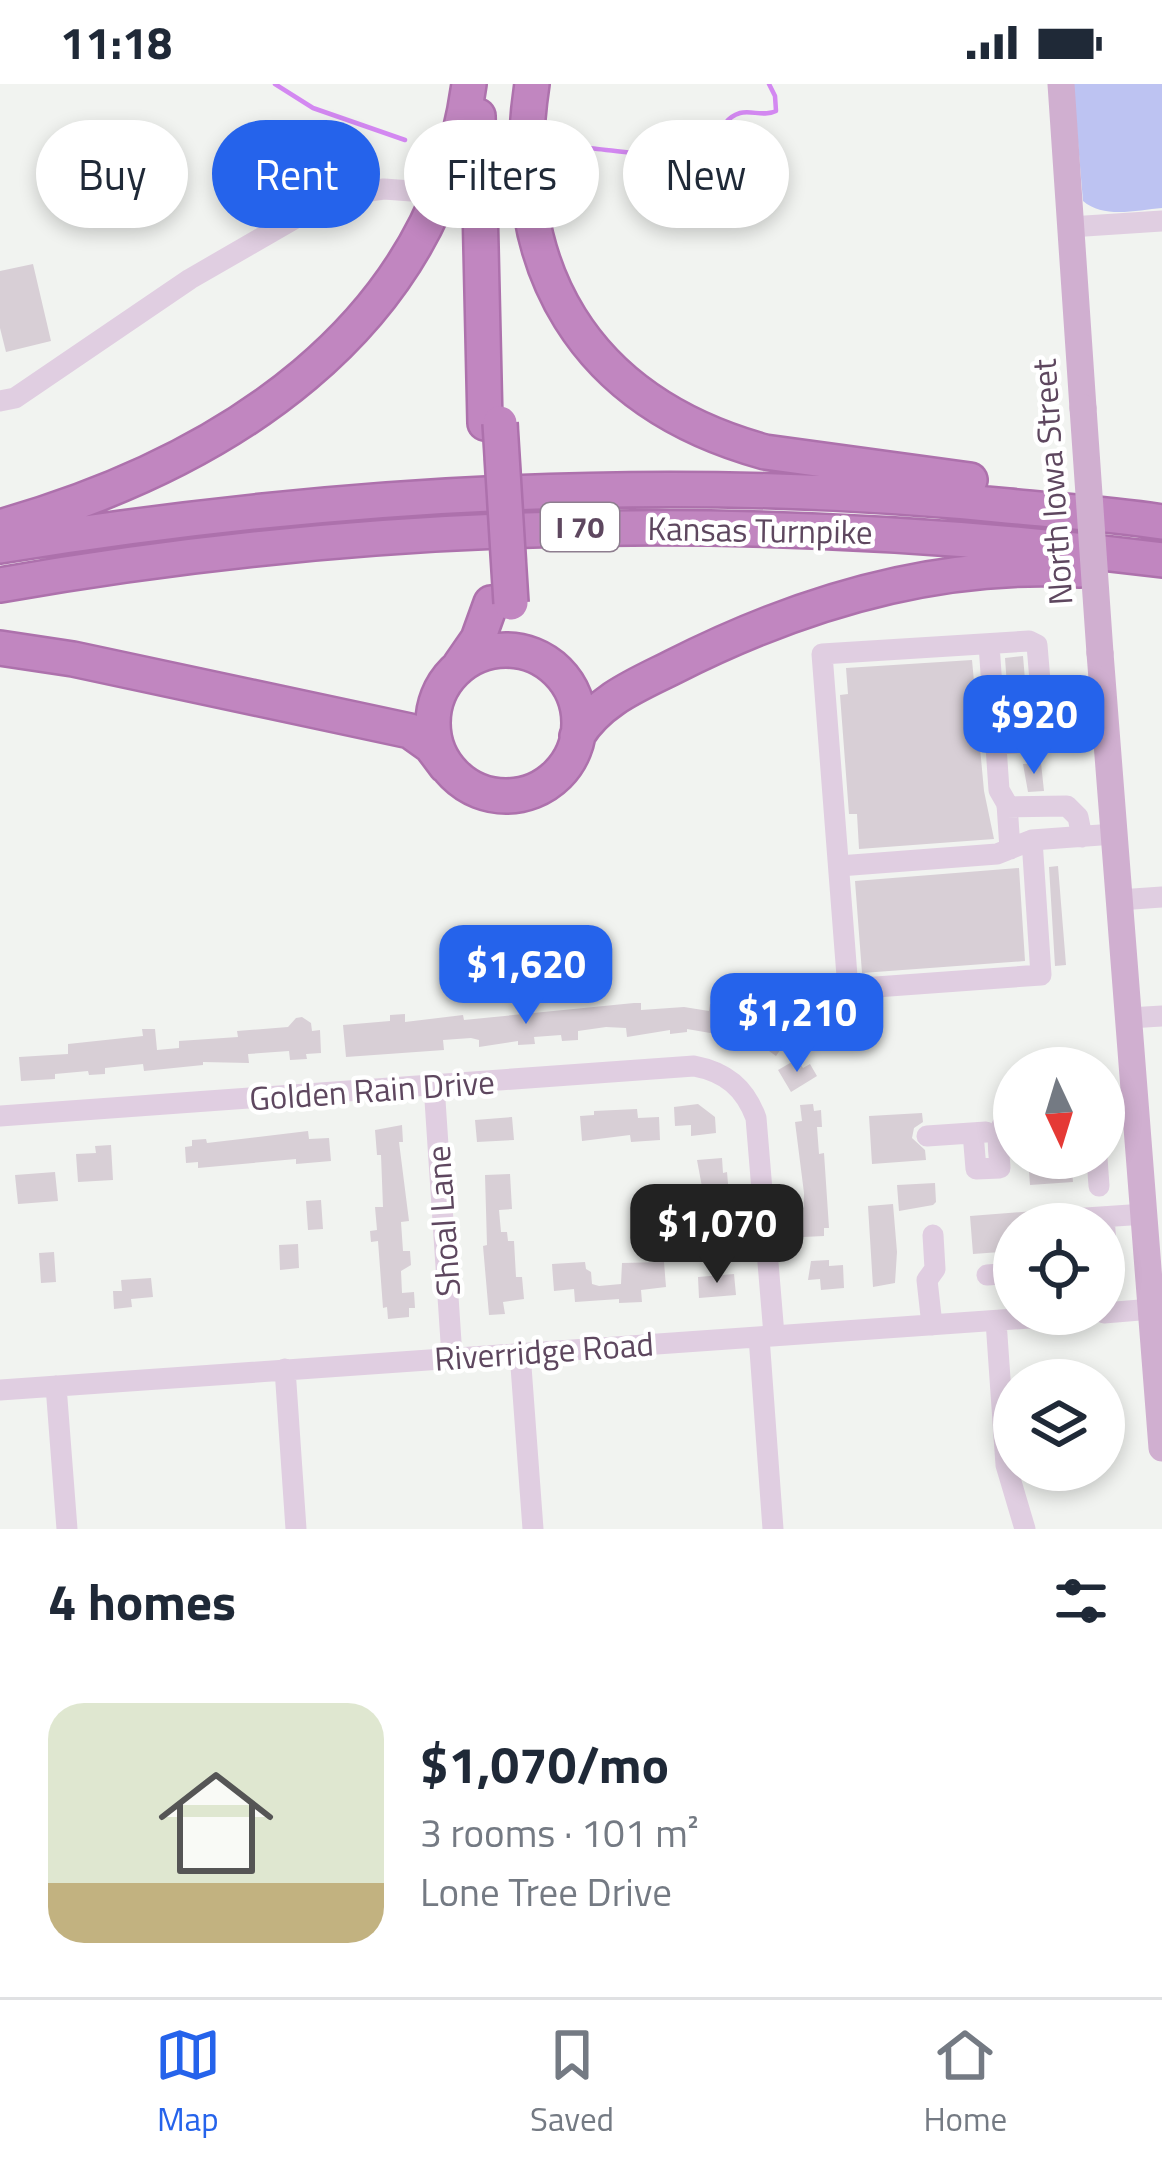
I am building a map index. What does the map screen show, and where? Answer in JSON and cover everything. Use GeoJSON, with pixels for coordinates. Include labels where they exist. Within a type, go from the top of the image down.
{"type":"FeatureCollection","features":[{"type":"Feature","properties":{"kind":"highway"},"geometry":{"type":"LineString","coordinates":[[462,120],[472,84]]}},
{"type":"Feature","properties":{"kind":"highway"},"geometry":{"type":"LineString","coordinates":[[472,84],[501,603],[541,659],[572,692],[578,736]]}},
{"type":"Feature","properties":{"kind":"highway"},"geometry":{"type":"LineString","coordinates":[[493,423],[492,211],[529,100]]}},
{"type":"Feature","properties":{"kind":"highway"},"geometry":{"type":"LineString","coordinates":[[529,100],[525,190],[542,261],[590,344],[656,406],[707,433],[765,452],[1055,492],[1154,521]]}},
{"type":"Feature","properties":{"kind":"highway"},"geometry":{"type":"LineString","coordinates":[[0,527],[153,470],[228,430],[298,382],[368,314],[423,228]]}},
{"type":"Feature","properties":{"kind":"highway","name":"Kansas Turnpike"},"geometry":{"type":"LineString","coordinates":[[0,546],[226,513],[517,491],[846,493],[1154,521]]}},
{"type":"Feature","properties":{"kind":"highway","name":"Kansas Turnpike"},"geometry":{"type":"LineString","coordinates":[[0,585],[257,548],[541,528],[888,533],[1162,560]]}},
{"type":"Feature","properties":{"kind":"highway"},"geometry":{"type":"LineString","coordinates":[[0,648],[73,659],[410,731],[431,746],[461,781],[500,796],[522,794],[558,773],[598,708],[768,622],[850,595],[1002,570],[1162,577]]}},
{"type":"Feature","properties":{"kind":"highway"},"geometry":{"type":"LineString","coordinates":[[446,766],[435,742],[433,716],[440,691],[501,603]]}},
{"type":"Feature","properties":{"kind":"highway"},"geometry":{"type":"LineString","coordinates":[[455,670],[496,650],[541,659]]}},
{"type":"Feature","properties":{"kind":"main road","name":"North Iowa Street"},"geometry":{"type":"LineString","coordinates":[[1060,84],[1162,1448]]}},
{"type":"Feature","properties":{"kind":"street"},"geometry":{"type":"LineString","coordinates":[[0,401],[15,398],[190,279],[334,196],[404,190]]}},
{"type":"Feature","properties":{"kind":"street"},"geometry":{"type":"LineString","coordinates":[[1070,227],[1162,221]]}},
{"type":"Feature","properties":{"kind":"street"},"geometry":{"type":"LineString","coordinates":[[989,644],[995,744],[999,790],[1021,844],[1041,975],[848,989],[822,654],[1029,641],[1037,645],[1046,741],[995,744]]}},
{"type":"Feature","properties":{"kind":"street"},"geometry":{"type":"LineString","coordinates":[[1007,807],[1067,806],[1078,817],[1082,837]]}},
{"type":"Feature","properties":{"kind":"street"},"geometry":{"type":"LineString","coordinates":[[838,866],[997,854],[1021,844],[1114,835]]}},
{"type":"Feature","properties":{"kind":"street"},"geometry":{"type":"LineString","coordinates":[[1119,900],[1162,897]]}},
{"type":"Feature","properties":{"kind":"street"},"geometry":{"type":"LineString","coordinates":[[1129,1018],[1162,1016]]}},
{"type":"Feature","properties":{"kind":"street","name":"Golden Rain Drive"},"geometry":{"type":"LineString","coordinates":[[0,1116],[694,1066],[725,1076],[738,1087],[757,1125],[767,1336]]}},
{"type":"Feature","properties":{"kind":"street","name":"Shoal Lane"},"geometry":{"type":"LineString","coordinates":[[434,1085],[452,1357]]}},
{"type":"Feature","properties":{"kind":"street"},"geometry":{"type":"LineString","coordinates":[[1125,1107],[1136,1106]]}},
{"type":"Feature","properties":{"kind":"street"},"geometry":{"type":"LineString","coordinates":[[927,1136],[993,1127]]}},
{"type":"Feature","properties":{"kind":"street"},"geometry":{"type":"LineString","coordinates":[[973,1133],[976,1169],[993,1168]]}},
{"type":"Feature","properties":{"kind":"street"},"geometry":{"type":"LineString","coordinates":[[1098,1179],[1099,1186]]}},
{"type":"Feature","properties":{"kind":"street"},"geometry":{"type":"LineString","coordinates":[[1125,1215],[1145,1214]]}},
{"type":"Feature","properties":{"kind":"street"},"geometry":{"type":"LineString","coordinates":[[932,1325],[927,1280],[935,1269],[933,1234]]}},
{"type":"Feature","properties":{"kind":"street"},"geometry":{"type":"LineString","coordinates":[[987,1275],[993,1275]]}},
{"type":"Feature","properties":{"kind":"street"},"geometry":{"type":"LineString","coordinates":[[1125,1311],[1152,1309]]}},
{"type":"Feature","properties":{"kind":"street","name":"Riverridge Road"},"geometry":{"type":"LineString","coordinates":[[0,1390],[993,1321]]}},
{"type":"Feature","properties":{"kind":"street"},"geometry":{"type":"LineString","coordinates":[[997,1335],[1006,1465],[1025,1529]]}},
{"type":"Feature","properties":{"kind":"street"},"geometry":{"type":"LineString","coordinates":[[767,1336],[773,1529]]}},
{"type":"Feature","properties":{"kind":"street"},"geometry":{"type":"LineString","coordinates":[[520,1352],[532,1529]]}},
{"type":"Feature","properties":{"kind":"street"},"geometry":{"type":"LineString","coordinates":[[285,1369],[296,1529]]}},
{"type":"Feature","properties":{"kind":"street"},"geometry":{"type":"LineString","coordinates":[[56,1386],[67,1529]]}},
{"type":"Feature","properties":{"kind":"shaded area"},"geometry":{"type":"Polygon","coordinates":[[[1073,84],[1162,84],[1162,208],[1111,212],[1083,201],[1073,84]]]}},
{"type":"Feature","properties":{"kind":"building"},"geometry":{"type":"Polygon","coordinates":[[[33,264],[51,341],[6,352],[0,328],[0,271],[33,264]]]}},
{"type":"Feature","properties":{"kind":"building"},"geometry":{"type":"Polygon","coordinates":[[[1023,656],[1029,727],[1010,728],[1005,658],[1023,656]]]}},
{"type":"Feature","properties":{"kind":"building"},"geometry":{"type":"Polygon","coordinates":[[[972,660],[984,791],[994,839],[859,849],[857,814],[849,814],[840,695],[848,694],[846,668],[972,660]]]}},
{"type":"Feature","properties":{"kind":"building"},"geometry":{"type":"Polygon","coordinates":[[[1041,763],[1044,791],[1028,792],[1023,764],[1041,763]]]}},
{"type":"Feature","properties":{"kind":"building"},"geometry":{"type":"Polygon","coordinates":[[[1058,866],[1066,965],[1055,966],[1049,867],[1058,866]]]}},
{"type":"Feature","properties":{"kind":"building"},"geometry":{"type":"Polygon","coordinates":[[[1019,868],[1025,961],[862,973],[855,881],[1019,868]]]}},
{"type":"Feature","properties":{"kind":"building"},"geometry":{"type":"Polygon","coordinates":[[[641,1003],[641,1010],[684,1007],[709,1011],[710,1004],[733,1007],[729,1033],[717,1025],[716,1034],[687,1029],[627,1037],[626,1028],[606,1027],[578,1031],[578,1040],[562,1041],[561,1035],[534,1037],[535,1044],[518,1045],[518,1041],[479,1047],[479,1040],[471,1038],[443,1040],[444,1050],[346,1057],[343,1025],[390,1021],[390,1015],[405,1014],[405,1022],[463,1015],[464,1020],[641,1003]]]}},
{"type":"Feature","properties":{"kind":"building"},"geometry":{"type":"Polygon","coordinates":[[[759,1014],[790,1036],[776,1056],[758,1043],[753,1051],[740,1041],[759,1014]]]}},
{"type":"Feature","properties":{"kind":"building"},"geometry":{"type":"Polygon","coordinates":[[[302,1017],[311,1023],[312,1031],[320,1030],[321,1053],[306,1054],[307,1059],[290,1060],[289,1051],[248,1054],[249,1063],[203,1062],[144,1071],[143,1064],[105,1068],[105,1074],[89,1075],[88,1071],[21,1081],[19,1057],[68,1054],[68,1044],[143,1036],[142,1029],[155,1029],[157,1050],[179,1048],[179,1041],[238,1037],[237,1031],[288,1027],[302,1017]]]}},
{"type":"Feature","properties":{"kind":"building"},"geometry":{"type":"Polygon","coordinates":[[[797,1059],[803,1068],[810,1064],[817,1076],[791,1092],[778,1070],[797,1059]]]}},
{"type":"Feature","properties":{"kind":"building"},"geometry":{"type":"Polygon","coordinates":[[[698,1104],[715,1117],[716,1133],[691,1136],[691,1125],[675,1126],[674,1107],[698,1104]]]}},
{"type":"Feature","properties":{"kind":"building"},"geometry":{"type":"Polygon","coordinates":[[[813,1104],[814,1111],[821,1110],[822,1127],[817,1127],[819,1154],[824,1153],[829,1228],[824,1228],[824,1236],[803,1237],[804,1193],[795,1122],[802,1121],[800,1105],[813,1104]]]}},
{"type":"Feature","properties":{"kind":"building"},"geometry":{"type":"Polygon","coordinates":[[[637,1109],[638,1118],[659,1117],[660,1140],[631,1142],[630,1135],[582,1141],[580,1116],[637,1109]]]}},
{"type":"Feature","properties":{"kind":"building"},"geometry":{"type":"Polygon","coordinates":[[[922,1113],[923,1122],[914,1128],[912,1138],[925,1150],[926,1160],[872,1164],[869,1116],[922,1113]]]}},
{"type":"Feature","properties":{"kind":"building"},"geometry":{"type":"Polygon","coordinates":[[[512,1117],[514,1140],[477,1142],[475,1120],[512,1117]]]}},
{"type":"Feature","properties":{"kind":"building"},"geometry":{"type":"Polygon","coordinates":[[[402,1125],[403,1142],[399,1142],[409,1221],[401,1222],[403,1251],[410,1251],[411,1265],[401,1271],[402,1293],[414,1292],[415,1308],[409,1308],[409,1317],[388,1319],[378,1241],[371,1242],[370,1231],[377,1230],[375,1207],[383,1207],[375,1130],[402,1125]]]}},
{"type":"Feature","properties":{"kind":"building"},"geometry":{"type":"Polygon","coordinates":[[[308,1131],[309,1139],[329,1138],[331,1161],[296,1164],[296,1159],[198,1168],[198,1162],[186,1163],[185,1147],[192,1146],[192,1140],[206,1139],[207,1143],[308,1131]]]}},
{"type":"Feature","properties":{"kind":"building"},"geometry":{"type":"Polygon","coordinates":[[[111,1145],[113,1180],[78,1182],[76,1154],[96,1153],[95,1146],[111,1145]]]}},
{"type":"Feature","properties":{"kind":"building"},"geometry":{"type":"Polygon","coordinates":[[[722,1158],[732,1230],[718,1231],[720,1250],[695,1252],[693,1220],[707,1214],[697,1160],[722,1158]]]}},
{"type":"Feature","properties":{"kind":"building"},"geometry":{"type":"Polygon","coordinates":[[[55,1172],[58,1201],[18,1204],[15,1175],[55,1172]]]}},
{"type":"Feature","properties":{"kind":"building"},"geometry":{"type":"Polygon","coordinates":[[[510,1174],[512,1209],[499,1210],[501,1232],[514,1241],[516,1277],[522,1277],[524,1299],[503,1302],[505,1314],[489,1315],[483,1246],[487,1245],[485,1175],[510,1174]]]}},
{"type":"Feature","properties":{"kind":"building"},"geometry":{"type":"Polygon","coordinates":[[[1030,1179],[1073,1179],[1073,1182],[1030,1185],[1030,1179]]]}},
{"type":"Feature","properties":{"kind":"building"},"geometry":{"type":"Polygon","coordinates":[[[935,1183],[933,1205],[899,1211],[897,1185],[935,1183]]]}},
{"type":"Feature","properties":{"kind":"building"},"geometry":{"type":"Polygon","coordinates":[[[321,1200],[323,1229],[308,1230],[306,1201],[321,1200]]]}},
{"type":"Feature","properties":{"kind":"building"},"geometry":{"type":"Polygon","coordinates":[[[893,1204],[895,1283],[873,1287],[868,1206],[893,1204]]]}},
{"type":"Feature","properties":{"kind":"building"},"geometry":{"type":"Polygon","coordinates":[[[993,1214],[993,1253],[973,1254],[970,1216],[993,1214]]]}},
{"type":"Feature","properties":{"kind":"building"},"geometry":{"type":"Polygon","coordinates":[[[298,1244],[299,1268],[280,1270],[279,1245],[298,1244]]]}},
{"type":"Feature","properties":{"kind":"building"},"geometry":{"type":"Polygon","coordinates":[[[54,1252],[56,1282],[41,1283],[39,1253],[54,1252]]]}},
{"type":"Feature","properties":{"kind":"building"},"geometry":{"type":"Polygon","coordinates":[[[829,1260],[829,1266],[843,1265],[844,1288],[821,1290],[820,1279],[808,1280],[811,1261],[829,1260]]]}},
{"type":"Feature","properties":{"kind":"building"},"geometry":{"type":"Polygon","coordinates":[[[585,1262],[592,1284],[599,1286],[621,1284],[622,1263],[664,1262],[666,1287],[641,1290],[642,1302],[619,1303],[619,1299],[575,1302],[574,1289],[554,1291],[552,1264],[585,1262]]]}},
{"type":"Feature","properties":{"kind":"building"},"geometry":{"type":"Polygon","coordinates":[[[734,1274],[736,1295],[699,1298],[698,1277],[734,1274]]]}},
{"type":"Feature","properties":{"kind":"building"},"geometry":{"type":"Polygon","coordinates":[[[151,1278],[153,1297],[131,1299],[132,1307],[114,1309],[113,1291],[122,1291],[121,1280],[151,1278]]]}},
{"type":"Feature","properties":{"kind":"waterway"},"geometry":{"type":"LineString","coordinates":[[275,84],[313,108],[404,140]]}},
{"type":"Feature","properties":{"kind":"waterway"},"geometry":{"type":"LineString","coordinates":[[599,149],[707,156],[732,116],[776,111],[769,84]]}}]}
